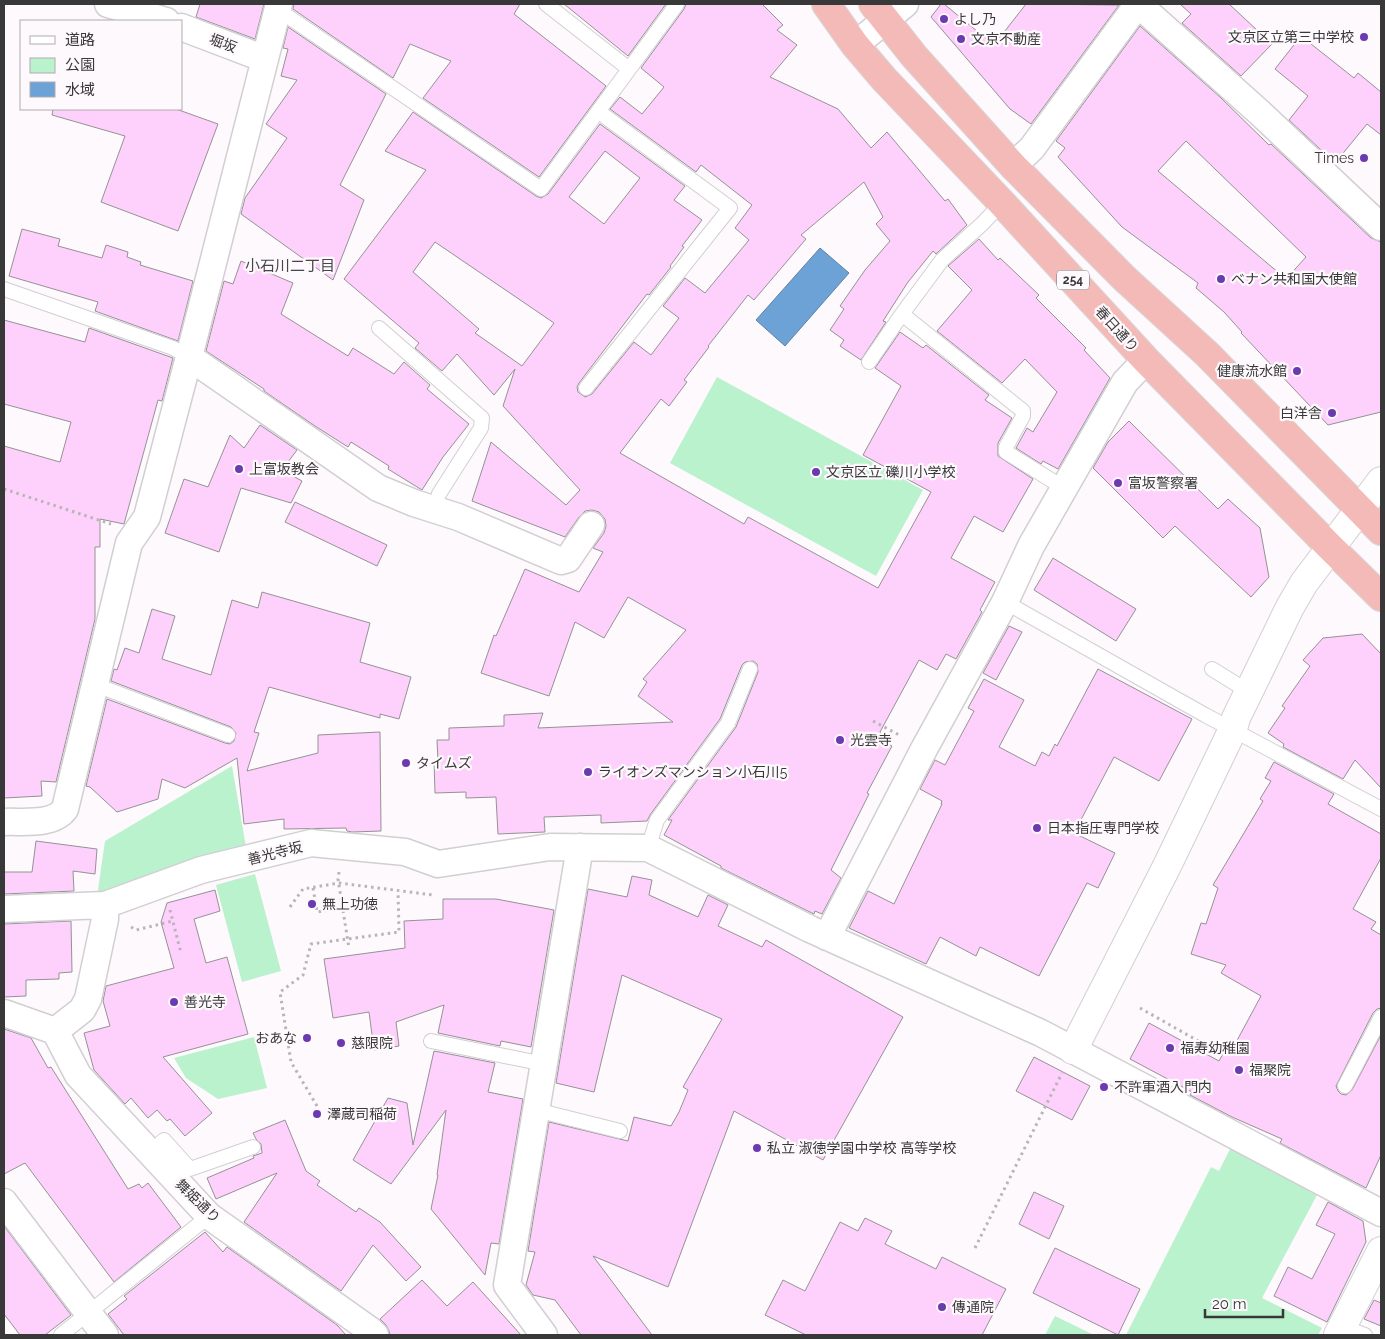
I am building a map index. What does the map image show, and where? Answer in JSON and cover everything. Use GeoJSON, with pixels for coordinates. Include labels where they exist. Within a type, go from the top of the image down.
{"type":"FeatureCollection","features":[{"type":"Feature","properties":{"kind":"highway","name":"春日通り"},"geometry":{"type":"LineString","coordinates":[[826,4],[855,44],[884,78],[1146,360],[1381,597]]}},
{"type":"Feature","properties":{"kind":"highway","name":"254"},"geometry":{"type":"LineString","coordinates":[[888,9],[931,75],[1014,166],[1124,278],[1207,354],[1381,531]]}},
{"type":"Feature","properties":{"kind":"street"},"geometry":{"type":"LineString","coordinates":[[108,4],[163,20]]}},
{"type":"Feature","properties":{"kind":"street"},"geometry":{"type":"LineString","coordinates":[[1014,166],[1032,148],[1138,4],[1259,112],[1381,227]]}},
{"type":"Feature","properties":{"kind":"street"},"geometry":{"type":"LineString","coordinates":[[4,822],[49,819],[62,814],[65,809],[129,543],[147,517],[278,7]]}},
{"type":"Feature","properties":{"kind":"street"},"geometry":{"type":"LineString","coordinates":[[855,44],[888,9]]}},
{"type":"Feature","properties":{"kind":"street","name":"堀坂"},"geometry":{"type":"LineString","coordinates":[[182,27],[264,59]]}},
{"type":"Feature","properties":{"kind":"street"},"geometry":{"type":"LineString","coordinates":[[189,357],[378,488],[414,503],[458,517],[561,561],[568,560],[591,525]]}},
{"type":"Feature","properties":{"kind":"street"},"geometry":{"type":"LineString","coordinates":[[827,937],[924,749],[1005,602],[1031,546],[1125,382],[1146,360]]}},
{"type":"Feature","properties":{"kind":"street"},"geometry":{"type":"LineString","coordinates":[[1068,1059],[1167,866],[1290,607],[1304,583],[1330,547],[1381,481]]}},
{"type":"Feature","properties":{"kind":"street","name":"善光寺坂"},"geometry":{"type":"LineString","coordinates":[[4,909],[105,905],[201,870],[311,843],[405,846],[438,864],[550,847],[648,848]]}},
{"type":"Feature","properties":{"kind":"street"},"geometry":{"type":"LineString","coordinates":[[544,1335],[507,1285],[580,847]]}},
{"type":"Feature","properties":{"kind":"street"},"geometry":{"type":"LineString","coordinates":[[648,848],[827,937],[1042,1033],[1068,1059],[1381,1213]]}},
{"type":"Feature","properties":{"kind":"street"},"geometry":{"type":"LineString","coordinates":[[4,1013],[55,1031],[82,1010],[88,999],[105,919],[105,905]]}},
{"type":"Feature","properties":{"kind":"street","name":"舞姫通り"},"geometry":{"type":"LineString","coordinates":[[55,1031],[78,1075],[209,1216],[375,1335]]}},
{"type":"Feature","properties":{"kind":"street"},"geometry":{"type":"LineString","coordinates":[[4,1202],[105,1335]]}},
{"type":"Feature","properties":{"kind":"street"},"geometry":{"type":"LineString","coordinates":[[1349,1332],[1381,1251]]}},
{"type":"Feature","properties":{"kind":"lane"},"geometry":{"type":"LineString","coordinates":[[546,4],[629,69]]}},
{"type":"Feature","properties":{"kind":"lane"},"geometry":{"type":"LineString","coordinates":[[278,7],[541,189],[677,4]]}},
{"type":"Feature","properties":{"kind":"lane"},"geometry":{"type":"LineString","coordinates":[[586,388],[730,208],[599,112]]}},
{"type":"Feature","properties":{"kind":"lane"},"geometry":{"type":"LineString","coordinates":[[869,362],[942,260],[1002,203]]}},
{"type":"Feature","properties":{"kind":"lane"},"geometry":{"type":"LineString","coordinates":[[4,289],[173,348],[189,357]]}},
{"type":"Feature","properties":{"kind":"lane"},"geometry":{"type":"LineString","coordinates":[[902,314],[1023,411],[1023,416],[1006,447],[1006,452],[1064,488]]}},
{"type":"Feature","properties":{"kind":"lane"},"geometry":{"type":"LineString","coordinates":[[379,328],[482,418],[481,428],[439,494],[434,508]]}},
{"type":"Feature","properties":{"kind":"lane"},"geometry":{"type":"LineString","coordinates":[[1005,602],[1381,809]]}},
{"type":"Feature","properties":{"kind":"lane"},"geometry":{"type":"LineString","coordinates":[[648,848],[657,820],[728,723],[750,669]]}},
{"type":"Feature","properties":{"kind":"lane"},"geometry":{"type":"LineString","coordinates":[[1212,669],[1249,692]]}},
{"type":"Feature","properties":{"kind":"lane"},"geometry":{"type":"LineString","coordinates":[[96,685],[228,735]]}},
{"type":"Feature","properties":{"kind":"lane"},"geometry":{"type":"LineString","coordinates":[[1345,1086],[1381,1017]]}},
{"type":"Feature","properties":{"kind":"lane"},"geometry":{"type":"LineString","coordinates":[[431,1041],[544,1064]]}},
{"type":"Feature","properties":{"kind":"lane"},"geometry":{"type":"LineString","coordinates":[[536,1110],[620,1131]]}},
{"type":"Feature","properties":{"kind":"lane"},"geometry":{"type":"LineString","coordinates":[[150,1153],[164,1140],[190,1170],[254,1147]]}},
{"type":"Feature","properties":{"kind":"lane"},"geometry":{"type":"LineString","coordinates":[[61,1335],[209,1216]]}},
{"type":"Feature","properties":{"kind":"path"},"geometry":{"type":"LineString","coordinates":[[4,489],[108,523]]}},
{"type":"Feature","properties":{"kind":"path"},"geometry":{"type":"LineString","coordinates":[[873,721],[924,749]]}},
{"type":"Feature","properties":{"kind":"path"},"geometry":{"type":"LineString","coordinates":[[338,879],[350,948]]}},
{"type":"Feature","properties":{"kind":"path"},"geometry":{"type":"LineString","coordinates":[[290,907],[304,889],[339,883],[433,895]]}},
{"type":"Feature","properties":{"kind":"path"},"geometry":{"type":"LineString","coordinates":[[164,884],[181,953]]}},
{"type":"Feature","properties":{"kind":"path"},"geometry":{"type":"LineString","coordinates":[[313,888],[318,912],[343,908]]}},
{"type":"Feature","properties":{"kind":"path"},"geometry":{"type":"LineString","coordinates":[[317,1106],[291,1062],[280,992],[304,975],[311,944],[399,932],[398,891]]}},
{"type":"Feature","properties":{"kind":"path"},"geometry":{"type":"LineString","coordinates":[[129,926],[136,930],[173,921]]}},
{"type":"Feature","properties":{"kind":"path"},"geometry":{"type":"LineString","coordinates":[[1140,1008],[1216,1051]]}},
{"type":"Feature","properties":{"kind":"path"},"geometry":{"type":"LineString","coordinates":[[974,1248],[1068,1059]]}},
{"type":"Feature","properties":{"kind":"green space"},"geometry":{"type":"Polygon","coordinates":[[[717,377],[923,490],[876,576],[670,463],[717,377]]]}},
{"type":"Feature","properties":{"kind":"green space"},"geometry":{"type":"Polygon","coordinates":[[[232,766],[246,847],[97,897],[105,841],[232,766]]]}},
{"type":"Feature","properties":{"kind":"green space"},"geometry":{"type":"Polygon","coordinates":[[[255,874],[281,971],[242,982],[216,885],[255,874]]]}},
{"type":"Feature","properties":{"kind":"green space"},"geometry":{"type":"Polygon","coordinates":[[[254,1037],[267,1088],[218,1099],[186,1078],[174,1058],[254,1037]]]}},
{"type":"Feature","properties":{"kind":"green space"},"geometry":{"type":"Polygon","coordinates":[[[1230,1149],[1317,1195],[1262,1298],[1322,1328],[1318,1335],[1126,1335],[1211,1167],[1219,1171],[1230,1149]]]}},
{"type":"Feature","properties":{"kind":"green space"},"geometry":{"type":"Polygon","coordinates":[[[1055,1316],[1094,1335],[1045,1335],[1055,1316]]]}},
{"type":"Feature","properties":{"kind":"water"},"geometry":{"type":"Polygon","coordinates":[[[820,248],[849,273],[785,346],[756,320],[820,248]]]}},
{"type":"Feature","properties":{"kind":"building"},"geometry":{"type":"Polygon","coordinates":[[[200,4],[264,4],[255,39],[196,17],[200,4]]]}},
{"type":"Feature","properties":{"kind":"building"},"geometry":{"type":"Polygon","coordinates":[[[294,4],[520,4],[514,14],[606,86],[539,177],[423,98],[451,61],[410,44],[393,78],[293,9],[294,4]]]}},
{"type":"Feature","properties":{"kind":"building"},"geometry":{"type":"Polygon","coordinates":[[[564,4],[666,4],[628,56],[564,4]]]}},
{"type":"Feature","properties":{"kind":"building"},"geometry":{"type":"Polygon","coordinates":[[[686,4],[762,4],[783,25],[777,30],[797,45],[770,77],[838,109],[871,148],[887,132],[945,201],[948,199],[967,225],[936,254],[933,251],[908,282],[883,321],[886,322],[861,360],[840,346],[844,340],[830,330],[844,309],[840,306],[865,270],[890,241],[876,224],[883,217],[864,182],[801,235],[806,239],[754,300],[748,295],[708,346],[684,380],[687,382],[669,406],[661,399],[620,453],[744,524],[748,517],[878,588],[931,492],[863,455],[901,386],[875,368],[900,332],[923,348],[926,345],[989,395],[985,400],[1012,418],[998,443],[998,456],[1033,479],[1003,532],[974,516],[951,558],[995,582],[980,610],[982,612],[956,659],[946,654],[937,670],[919,660],[880,732],[878,738],[892,746],[867,793],[869,794],[831,870],[841,878],[822,914],[815,911],[814,914],[721,868],[721,866],[664,835],[672,820],[668,820],[736,727],[758,672],[757,664],[753,661],[745,662],[742,665],[720,719],[647,821],[601,823],[601,815],[544,817],[545,832],[498,834],[496,797],[466,798],[466,792],[435,793],[434,761],[438,761],[437,740],[449,740],[449,728],[504,726],[504,715],[543,713],[538,728],[673,722],[638,696],[647,682],[643,679],[686,630],[628,597],[604,638],[575,622],[549,696],[481,673],[494,635],[496,636],[525,569],[579,592],[603,552],[593,548],[604,533],[605,519],[599,512],[585,511],[565,537],[472,501],[491,442],[566,505],[580,490],[503,406],[515,369],[494,395],[457,354],[442,371],[415,348],[419,343],[344,279],[426,170],[385,151],[413,112],[541,198],[548,194],[600,124],[685,186],[674,200],[702,220],[682,246],[684,247],[671,267],[649,295],[647,294],[579,383],[577,387],[578,392],[585,397],[592,394],[634,342],[651,355],[679,318],[663,306],[685,278],[705,293],[749,240],[735,228],[752,205],[701,165],[696,172],[610,109],[620,97],[642,114],[664,87],[641,68],[686,4]],[[605,151],[569,197],[604,224],[640,178],[605,151]],[[435,242],[413,272],[479,329],[475,333],[522,366],[554,323],[435,242]]]}},
{"type":"Feature","properties":{"kind":"building"},"geometry":{"type":"Polygon","coordinates":[[[941,4],[944,4],[994,45],[1026,4],[1119,5],[1031,124],[1010,109],[931,17],[941,4]]]}},
{"type":"Feature","properties":{"kind":"building"},"geometry":{"type":"Polygon","coordinates":[[[1180,4],[1229,4],[1272,44],[1241,76],[1182,23],[1191,14],[1180,4]]]}},
{"type":"Feature","properties":{"kind":"building"},"geometry":{"type":"Polygon","coordinates":[[[1140,26],[1220,97],[1269,145],[1271,144],[1371,238],[1381,242],[1381,412],[1328,425],[1241,333],[1224,312],[1196,288],[1198,283],[1122,227],[1058,157],[1065,148],[1056,141],[1140,26]],[[1186,141],[1158,171],[1286,279],[1306,257],[1186,141]]]}},
{"type":"Feature","properties":{"kind":"building"},"geometry":{"type":"Polygon","coordinates":[[[288,27],[386,94],[340,185],[364,200],[333,280],[241,214],[245,198],[287,138],[266,124],[297,80],[281,76],[288,49],[283,48],[288,27]]]}},
{"type":"Feature","properties":{"kind":"building"},"geometry":{"type":"Polygon","coordinates":[[[1301,36],[1354,78],[1358,73],[1381,92],[1381,135],[1367,124],[1335,163],[1289,120],[1308,96],[1275,69],[1301,36]]]}},
{"type":"Feature","properties":{"kind":"building"},"geometry":{"type":"Polygon","coordinates":[[[53,110],[179,110],[218,124],[178,231],[101,202],[125,136],[52,115],[53,110]]]}},
{"type":"Feature","properties":{"kind":"building"},"geometry":{"type":"Polygon","coordinates":[[[22,229],[60,239],[58,246],[102,258],[106,245],[128,252],[127,257],[141,262],[140,265],[193,281],[178,341],[95,311],[98,302],[9,276],[22,229]]]}},
{"type":"Feature","properties":{"kind":"building"},"geometry":{"type":"Polygon","coordinates":[[[979,239],[998,260],[1000,258],[1039,295],[1036,298],[1086,348],[1084,350],[1110,378],[1058,469],[1043,461],[1041,464],[1016,448],[1027,428],[1033,432],[1057,392],[1025,359],[1002,383],[937,331],[972,290],[948,266],[979,239]]]}},
{"type":"Feature","properties":{"kind":"building"},"geometry":{"type":"Polygon","coordinates":[[[241,261],[293,283],[281,314],[348,356],[353,348],[394,374],[404,362],[430,385],[427,389],[469,424],[443,457],[422,490],[388,469],[389,466],[351,442],[348,447],[315,426],[264,391],[264,389],[206,351],[224,281],[233,284],[241,261]]]}},
{"type":"Feature","properties":{"kind":"building"},"geometry":{"type":"Polygon","coordinates":[[[4,320],[85,342],[89,328],[173,358],[162,401],[158,400],[124,524],[100,519],[100,547],[95,547],[95,619],[56,782],[41,781],[42,796],[4,798],[4,446],[60,462],[71,422],[4,404],[4,320]]]}},
{"type":"Feature","properties":{"kind":"building"},"geometry":{"type":"Polygon","coordinates":[[[1129,421],[1218,509],[1228,499],[1260,528],[1269,577],[1251,597],[1175,526],[1163,538],[1093,468],[1108,442],[1129,421]]]}},
{"type":"Feature","properties":{"kind":"building"},"geometry":{"type":"Polygon","coordinates":[[[260,425],[297,450],[282,470],[302,481],[291,503],[241,488],[219,552],[165,533],[184,479],[208,487],[230,435],[244,448],[260,425]]]}},
{"type":"Feature","properties":{"kind":"building"},"geometry":{"type":"Polygon","coordinates":[[[295,502],[387,545],[377,566],[285,522],[295,502]]]}},
{"type":"Feature","properties":{"kind":"building"},"geometry":{"type":"Polygon","coordinates":[[[1053,558],[1136,609],[1116,641],[1034,590],[1053,558]]]}},
{"type":"Feature","properties":{"kind":"building"},"geometry":{"type":"Polygon","coordinates":[[[262,592],[370,623],[360,662],[411,677],[399,719],[380,714],[380,718],[269,687],[254,732],[259,733],[247,771],[318,753],[318,735],[380,732],[381,831],[352,832],[347,831],[346,828],[284,829],[284,819],[244,824],[237,758],[185,788],[162,779],[158,799],[117,812],[90,787],[86,786],[107,699],[225,743],[230,744],[234,741],[236,733],[231,727],[111,681],[114,669],[117,670],[125,648],[139,653],[152,609],[175,616],[162,659],[211,675],[232,600],[258,608],[262,592]]]}},
{"type":"Feature","properties":{"kind":"building"},"geometry":{"type":"Polygon","coordinates":[[[1009,626],[1022,632],[996,680],[983,673],[1009,626]]]}},
{"type":"Feature","properties":{"kind":"building"},"geometry":{"type":"Polygon","coordinates":[[[1362,634],[1381,654],[1381,788],[1355,760],[1343,779],[1283,747],[1284,744],[1268,733],[1285,708],[1282,706],[1310,666],[1303,660],[1323,638],[1362,634]]]}},
{"type":"Feature","properties":{"kind":"building"},"geometry":{"type":"Polygon","coordinates":[[[1098,669],[1192,719],[1159,781],[1114,757],[1074,833],[1115,853],[1098,888],[1087,883],[1039,976],[980,947],[976,956],[940,937],[926,964],[849,928],[868,891],[894,904],[942,804],[942,801],[920,789],[935,760],[945,765],[974,711],[968,708],[984,679],[1024,700],[999,747],[1035,766],[1042,752],[1049,756],[1055,744],[1057,746],[1098,669]]]}},
{"type":"Feature","properties":{"kind":"building"},"geometry":{"type":"Polygon","coordinates":[[[1274,762],[1334,794],[1328,804],[1381,834],[1381,858],[1353,909],[1376,922],[1371,929],[1381,935],[1381,1008],[1373,1013],[1336,1086],[1341,1094],[1346,1095],[1352,1090],[1381,1035],[1381,1155],[1366,1188],[1280,1143],[1282,1139],[1232,1117],[1190,1095],[1192,1092],[1130,1059],[1149,1023],[1219,1061],[1229,1043],[1234,1046],[1261,996],[1221,973],[1226,965],[1191,954],[1201,923],[1206,924],[1218,888],[1213,885],[1263,801],[1260,799],[1271,781],[1265,778],[1274,762]]]}},
{"type":"Feature","properties":{"kind":"building"},"geometry":{"type":"Polygon","coordinates":[[[36,841],[97,849],[95,874],[73,871],[74,891],[4,894],[4,872],[32,872],[36,841]]]}},
{"type":"Feature","properties":{"kind":"building"},"geometry":{"type":"Polygon","coordinates":[[[632,876],[652,880],[649,895],[698,917],[708,895],[728,905],[718,926],[762,947],[766,940],[903,1017],[823,1160],[734,1111],[668,1287],[593,1256],[652,1335],[581,1335],[555,1300],[533,1295],[526,1285],[535,1252],[528,1251],[549,1122],[628,1141],[634,1117],[671,1126],[688,1090],[683,1087],[722,1019],[622,975],[594,1092],[556,1083],[588,889],[627,897],[632,876]]]}},
{"type":"Feature","properties":{"kind":"building"},"geometry":{"type":"Polygon","coordinates":[[[215,890],[220,911],[194,919],[206,963],[227,957],[248,1034],[163,1057],[212,1113],[185,1136],[170,1119],[167,1121],[157,1110],[148,1118],[131,1098],[125,1104],[94,1070],[84,1033],[110,1026],[103,1001],[106,986],[174,968],[161,922],[167,903],[215,890]]]}},
{"type":"Feature","properties":{"kind":"building"},"geometry":{"type":"Polygon","coordinates":[[[443,899],[496,899],[554,910],[531,1047],[501,1041],[500,1046],[438,1033],[444,1005],[396,1022],[399,1046],[374,1050],[369,1012],[333,1018],[324,959],[405,948],[404,921],[443,919],[443,899]]]}},
{"type":"Feature","properties":{"kind":"building"},"geometry":{"type":"Polygon","coordinates":[[[71,921],[72,972],[59,973],[59,979],[26,980],[26,996],[4,997],[4,924],[71,921]]]}},
{"type":"Feature","properties":{"kind":"building"},"geometry":{"type":"Polygon","coordinates":[[[4,1029],[31,1038],[48,1068],[51,1067],[128,1189],[139,1184],[142,1188],[148,1183],[181,1227],[114,1282],[25,1163],[4,1174],[4,1029]]]}},
{"type":"Feature","properties":{"kind":"building"},"geometry":{"type":"Polygon","coordinates":[[[434,1051],[495,1063],[488,1092],[523,1099],[499,1244],[491,1243],[485,1275],[431,1209],[438,1175],[446,1110],[391,1184],[353,1160],[388,1098],[407,1103],[413,1145],[434,1051]]]}},
{"type":"Feature","properties":{"kind":"building"},"geometry":{"type":"Polygon","coordinates":[[[1034,1057],[1090,1086],[1072,1120],[1016,1091],[1034,1057]]]}},
{"type":"Feature","properties":{"kind":"building"},"geometry":{"type":"Polygon","coordinates":[[[285,1120],[306,1171],[320,1181],[317,1185],[356,1212],[359,1208],[380,1222],[421,1267],[406,1281],[373,1245],[341,1291],[244,1222],[277,1173],[216,1199],[207,1178],[262,1153],[261,1144],[253,1133],[285,1120]]]}},
{"type":"Feature","properties":{"kind":"building"},"geometry":{"type":"Polygon","coordinates":[[[1034,1192],[1064,1206],[1049,1239],[1019,1224],[1034,1192]]]}},
{"type":"Feature","properties":{"kind":"building"},"geometry":{"type":"Polygon","coordinates":[[[1328,1202],[1363,1221],[1366,1242],[1327,1322],[1274,1296],[1288,1267],[1312,1279],[1335,1234],[1316,1225],[1328,1202]]]}},
{"type":"Feature","properties":{"kind":"building"},"geometry":{"type":"Polygon","coordinates":[[[865,1218],[892,1231],[885,1244],[936,1269],[942,1257],[1006,1289],[982,1335],[806,1335],[765,1315],[783,1280],[805,1291],[840,1222],[858,1231],[865,1218]]]}},
{"type":"Feature","properties":{"kind":"building"},"geometry":{"type":"Polygon","coordinates":[[[4,1226],[71,1315],[45,1335],[20,1335],[4,1314],[4,1226]]]}},
{"type":"Feature","properties":{"kind":"building"},"geometry":{"type":"Polygon","coordinates":[[[205,1232],[223,1252],[227,1247],[337,1325],[346,1335],[124,1335],[108,1314],[127,1299],[124,1296],[205,1232]]]}},
{"type":"Feature","properties":{"kind":"building"},"geometry":{"type":"Polygon","coordinates":[[[1055,1248],[1140,1289],[1118,1335],[1033,1293],[1055,1248]]]}},
{"type":"Feature","properties":{"kind":"building"},"geometry":{"type":"Polygon","coordinates":[[[422,1280],[447,1306],[473,1282],[521,1335],[390,1335],[386,1325],[380,1319],[422,1280]]]}},
{"type":"Feature","properties":{"kind":"building"},"geometry":{"type":"Polygon","coordinates":[[[1374,1300],[1381,1303],[1381,1326],[1364,1319],[1374,1300]]]}},
{"type":"Feature","properties":{"kind":"place","name":"よし乃"},"geometry":{"type":"Point","coordinates":[944,19]}},
{"type":"Feature","properties":{"kind":"place","name":"文京区立第三中学校"},"geometry":{"type":"Point","coordinates":[1364,37]}},
{"type":"Feature","properties":{"kind":"place","name":"文京不動産"},"geometry":{"type":"Point","coordinates":[961,39]}},
{"type":"Feature","properties":{"kind":"place","name":"Times"},"geometry":{"type":"Point","coordinates":[1364,158]}},
{"type":"Feature","properties":{"kind":"place","name":"ベナン共和国大使館"},"geometry":{"type":"Point","coordinates":[1221,279]}},
{"type":"Feature","properties":{"kind":"place","name":"健康流水館"},"geometry":{"type":"Point","coordinates":[1297,371]}},
{"type":"Feature","properties":{"kind":"place","name":"白洋舎"},"geometry":{"type":"Point","coordinates":[1332,413]}},
{"type":"Feature","properties":{"kind":"place","name":"上富坂教会"},"geometry":{"type":"Point","coordinates":[239,469]}},
{"type":"Feature","properties":{"kind":"place","name":"文京区立 礫川小学校"},"geometry":{"type":"Point","coordinates":[816,472]}},
{"type":"Feature","properties":{"kind":"place","name":"富坂警察署"},"geometry":{"type":"Point","coordinates":[1118,483]}},
{"type":"Feature","properties":{"kind":"place","name":"光雲寺"},"geometry":{"type":"Point","coordinates":[840,740]}},
{"type":"Feature","properties":{"kind":"place","name":"タイムズ"},"geometry":{"type":"Point","coordinates":[406,763]}},
{"type":"Feature","properties":{"kind":"place","name":"ライオンズマンション小石川5"},"geometry":{"type":"Point","coordinates":[588,772]}},
{"type":"Feature","properties":{"kind":"place","name":"日本指圧専門学校"},"geometry":{"type":"Point","coordinates":[1037,828]}},
{"type":"Feature","properties":{"kind":"place","name":"無上功徳"},"geometry":{"type":"Point","coordinates":[312,904]}},
{"type":"Feature","properties":{"kind":"place","name":"善光寺"},"geometry":{"type":"Point","coordinates":[174,1002]}},
{"type":"Feature","properties":{"kind":"place","name":"おあな"},"geometry":{"type":"Point","coordinates":[307,1038]}},
{"type":"Feature","properties":{"kind":"place","name":"慈限院"},"geometry":{"type":"Point","coordinates":[341,1043]}},
{"type":"Feature","properties":{"kind":"place","name":"福寿幼稚園"},"geometry":{"type":"Point","coordinates":[1170,1048]}},
{"type":"Feature","properties":{"kind":"place","name":"福聚院"},"geometry":{"type":"Point","coordinates":[1239,1070]}},
{"type":"Feature","properties":{"kind":"place","name":"不許軍酒入門内"},"geometry":{"type":"Point","coordinates":[1104,1087]}},
{"type":"Feature","properties":{"kind":"place","name":"澤蔵司稲荷"},"geometry":{"type":"Point","coordinates":[317,1114]}},
{"type":"Feature","properties":{"kind":"place","name":"私立 淑徳学園中学校 高等学校"},"geometry":{"type":"Point","coordinates":[757,1148]}},
{"type":"Feature","properties":{"kind":"place","name":"傳通院"},"geometry":{"type":"Point","coordinates":[942,1307]}},
{"type":"Feature","properties":{"kind":"district","name":"小石川二丁目"},"geometry":{"type":"Point","coordinates":[290,266]}}]}
